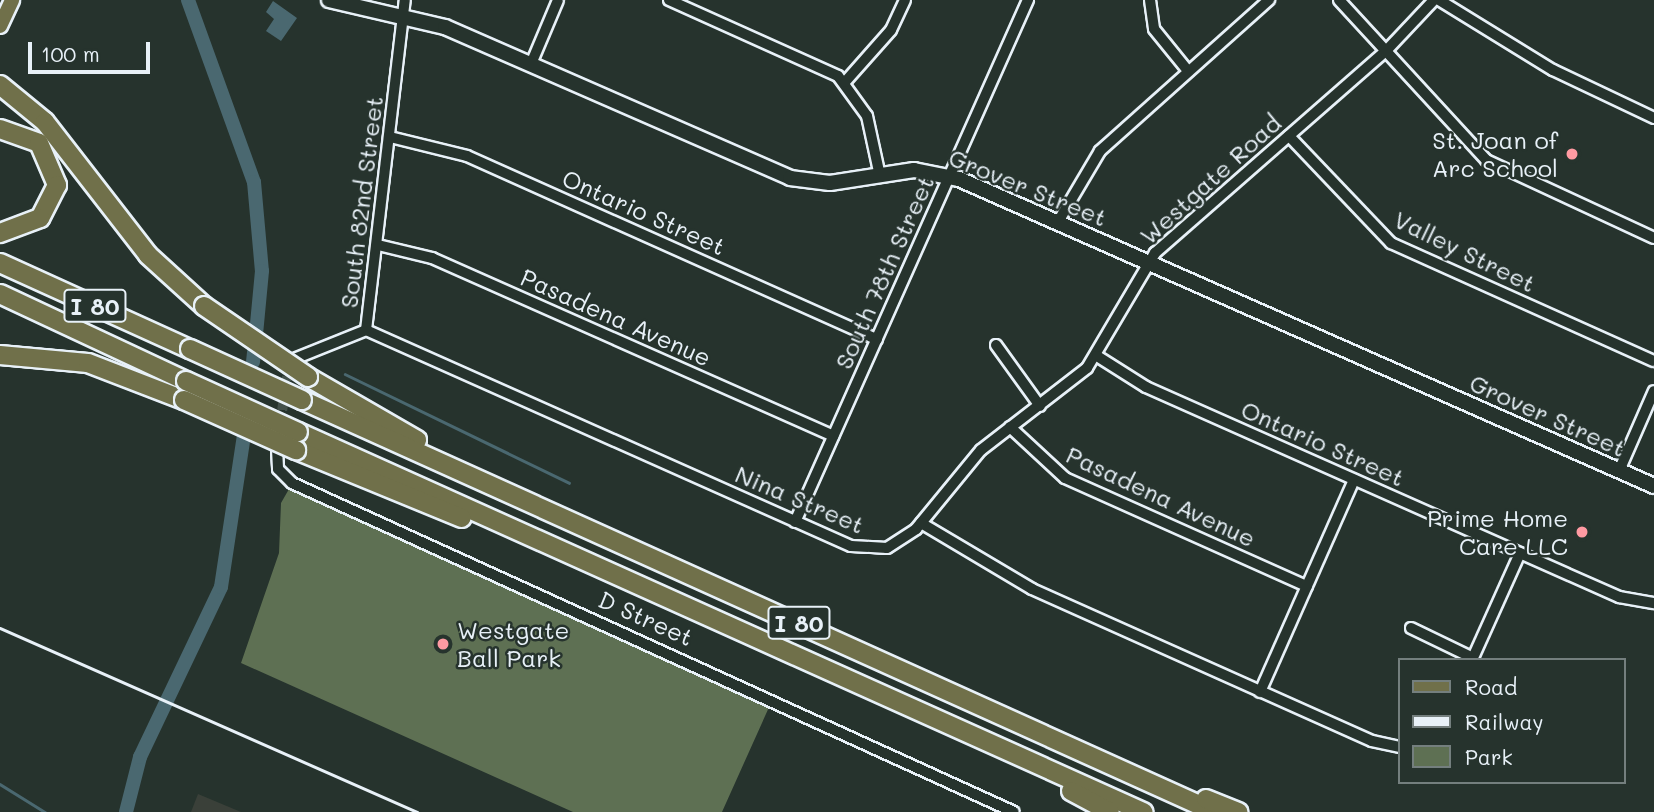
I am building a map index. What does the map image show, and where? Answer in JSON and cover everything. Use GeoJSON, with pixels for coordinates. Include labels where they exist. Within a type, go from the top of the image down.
{"type":"FeatureCollection","features":[{"type":"Feature","properties":{"kind":"highway"},"geometry":{"type":"LineString","coordinates":[[0,85],[56,135],[148,255],[204,306],[308,377],[582,526]]}},
{"type":"Feature","properties":{"kind":"highway"},"geometry":{"type":"LineString","coordinates":[[0,98],[56,135]]}},
{"type":"Feature","properties":{"kind":"highway"},"geometry":{"type":"LineString","coordinates":[[0,129],[39,143],[57,185],[40,218],[0,233]]}},
{"type":"Feature","properties":{"kind":"highway","name":"I 80"},"geometry":{"type":"LineString","coordinates":[[0,263],[1215,812]]}},
{"type":"Feature","properties":{"kind":"highway","name":"I 80"},"geometry":{"type":"LineString","coordinates":[[0,294],[186,380],[297,441],[654,593],[1143,812]]}},
{"type":"Feature","properties":{"kind":"highway"},"geometry":{"type":"LineString","coordinates":[[0,307],[186,380]]}},
{"type":"Feature","properties":{"kind":"highway"},"geometry":{"type":"LineString","coordinates":[[0,355],[88,363],[297,441]]}},
{"type":"Feature","properties":{"kind":"highway"},"geometry":{"type":"LineString","coordinates":[[1015,721],[1238,812]]}},
{"type":"Feature","properties":{"kind":"highway"},"geometry":{"type":"LineString","coordinates":[[944,723],[1110,812]]}},
{"type":"Feature","properties":{"kind":"main road"},"geometry":{"type":"LineString","coordinates":[[0,26],[12,0]]}},
{"type":"Feature","properties":{"kind":"street","name":"Grover Street"},"geometry":{"type":"LineString","coordinates":[[328,0],[445,27],[790,178],[830,183],[914,170],[949,176],[1654,486]]}},
{"type":"Feature","properties":{"kind":"street","name":"South 82nd Street"},"geometry":{"type":"LineString","coordinates":[[294,359],[366,330],[405,0]]}},
{"type":"Feature","properties":{"kind":"street"},"geometry":{"type":"LineString","coordinates":[[531,64],[558,0]]}},
{"type":"Feature","properties":{"kind":"street"},"geometry":{"type":"LineString","coordinates":[[669,0],[845,82],[867,116],[880,176]]}},
{"type":"Feature","properties":{"kind":"street"},"geometry":{"type":"LineString","coordinates":[[845,82],[891,30],[905,0]]}},
{"type":"Feature","properties":{"kind":"street","name":"South 78th Street"},"geometry":{"type":"LineString","coordinates":[[795,522],[1028,0]]}},
{"type":"Feature","properties":{"kind":"street"},"geometry":{"type":"LineString","coordinates":[[1150,0],[1154,29],[1188,71]]}},
{"type":"Feature","properties":{"kind":"street"},"geometry":{"type":"LineString","coordinates":[[1058,222],[1100,151],[1269,0]]}},
{"type":"Feature","properties":{"kind":"street"},"geometry":{"type":"LineString","coordinates":[[1339,0],[1486,160],[1654,238]]}},
{"type":"Feature","properties":{"kind":"street"},"geometry":{"type":"LineString","coordinates":[[1436,0],[1553,70],[1654,118]]}},
{"type":"Feature","properties":{"kind":"street","name":"Westgate Road"},"geometry":{"type":"LineString","coordinates":[[921,523],[961,468],[1040,406],[1097,356],[1148,262],[1384,52],[1436,0]]}},
{"type":"Feature","properties":{"kind":"street","name":"Valley Street"},"geometry":{"type":"LineString","coordinates":[[1289,136],[1391,243],[1654,360]]}},
{"type":"Feature","properties":{"kind":"street","name":"Ontario Street"},"geometry":{"type":"LineString","coordinates":[[390,137],[467,156],[877,339]]}},
{"type":"Feature","properties":{"kind":"street","name":"Pasadena Avenue"},"geometry":{"type":"LineString","coordinates":[[378,246],[432,258],[833,436]]}},
{"type":"Feature","properties":{"kind":"street","name":"Nina Street"},"geometry":{"type":"LineString","coordinates":[[366,330],[795,522],[873,550],[895,545],[921,523]]}},
{"type":"Feature","properties":{"kind":"street"},"geometry":{"type":"LineString","coordinates":[[996,345],[1040,406]]}},
{"type":"Feature","properties":{"kind":"street","name":"Ontario Street"},"geometry":{"type":"LineString","coordinates":[[1097,356],[1146,387],[1354,480],[1626,599],[1654,603]]}},
{"type":"Feature","properties":{"kind":"street"},"geometry":{"type":"LineString","coordinates":[[1619,471],[1654,391]]}},
{"type":"Feature","properties":{"kind":"street","name":"Pasadena Avenue"},"geometry":{"type":"LineString","coordinates":[[1010,427],[1065,478],[1307,586]]}},
{"type":"Feature","properties":{"kind":"street","name":"D Street"},"geometry":{"type":"LineString","coordinates":[[277,451],[280,473],[292,483],[1014,812]]}},
{"type":"Feature","properties":{"kind":"street"},"geometry":{"type":"LineString","coordinates":[[1260,692],[1354,480]]}},
{"type":"Feature","properties":{"kind":"street"},"geometry":{"type":"LineString","coordinates":[[921,523],[1032,589],[1372,741],[1398,747]]}},
{"type":"Feature","properties":{"kind":"street"},"geometry":{"type":"LineString","coordinates":[[1473,658],[1520,553]]}},
{"type":"Feature","properties":{"kind":"street"},"geometry":{"type":"LineString","coordinates":[[1411,628],[1471,658]]}},
{"type":"Feature","properties":{"kind":"shaded area"},"geometry":{"type":"Polygon","coordinates":[[[198,794],[241,812],[191,812],[198,794]]]}},
{"type":"Feature","properties":{"kind":"green space","name":"Westgate Ball Park"},"geometry":{"type":"Polygon","coordinates":[[[289,489],[770,705],[722,812],[573,812],[241,663],[279,553],[281,503],[289,489]]]}},
{"type":"Feature","properties":{"kind":"water"},"geometry":{"type":"Polygon","coordinates":[[[273,1],[297,18],[281,41],[266,31],[274,19],[266,12],[273,1]]]}},
{"type":"Feature","properties":{"kind":"waterway"},"geometry":{"type":"LineString","coordinates":[[188,0],[254,182],[262,271],[256,335]]}},
{"type":"Feature","properties":{"kind":"waterway"},"geometry":{"type":"LineString","coordinates":[[253,362],[254,352]]}},
{"type":"Feature","properties":{"kind":"waterway"},"geometry":{"type":"LineString","coordinates":[[345,374],[569,483]]}},
{"type":"Feature","properties":{"kind":"waterway"},"geometry":{"type":"LineString","coordinates":[[126,812],[140,757],[221,587],[244,435]]}},
{"type":"Feature","properties":{"kind":"waterway"},"geometry":{"type":"LineString","coordinates":[[0,784],[45,812]]}},
{"type":"Feature","properties":{"kind":"tunnel"},"geometry":{"type":"LineString","coordinates":[[280,425],[287,377]]}},
{"type":"Feature","properties":{"kind":"railway"},"geometry":{"type":"LineString","coordinates":[[0,628],[417,812]]}},
{"type":"Feature","properties":{"kind":"place","name":"St. Joan of Arc School"},"geometry":{"type":"Point","coordinates":[1572,154]}},
{"type":"Feature","properties":{"kind":"place","name":"Prime Home Care LLC"},"geometry":{"type":"Point","coordinates":[1582,532]}},
{"type":"Feature","properties":{"kind":"place","name":"Westgate Ball Park"},"geometry":{"type":"Point","coordinates":[443,644]}}]}
